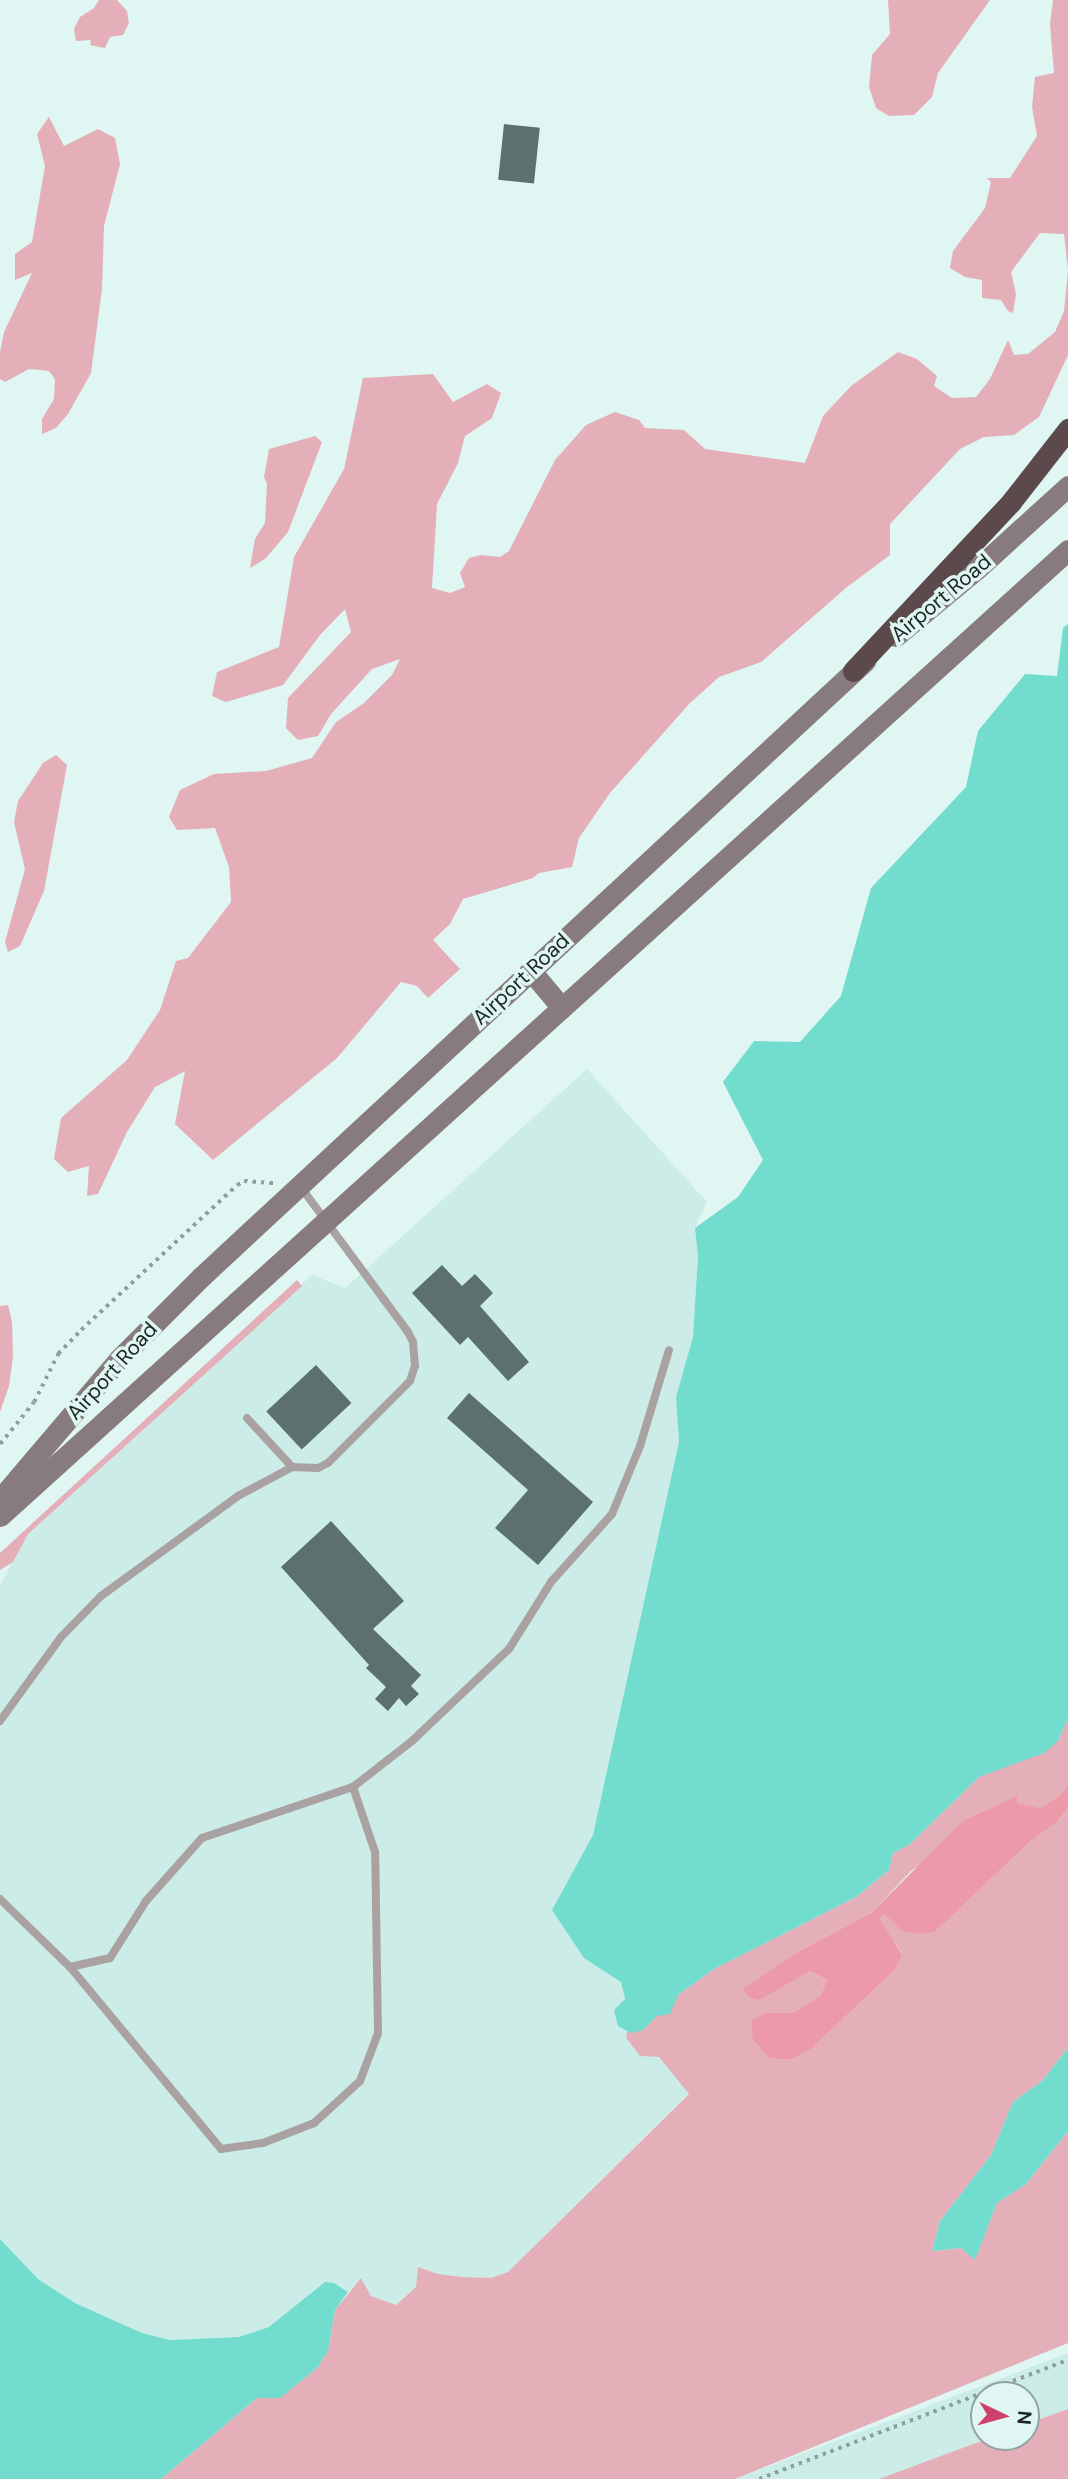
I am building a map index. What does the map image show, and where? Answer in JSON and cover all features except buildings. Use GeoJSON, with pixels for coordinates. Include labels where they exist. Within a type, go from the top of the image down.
{"type":"FeatureCollection","features":[{"type":"Feature","properties":{"kind":"highway"},"geometry":{"type":"LineString","coordinates":[[853,671],[1011,502],[1068,429]]}},
{"type":"Feature","properties":{"kind":"main road","name":"Airport Road"},"geometry":{"type":"LineString","coordinates":[[0,1499],[119,1359],[201,1277],[853,671],[978,568],[1068,486]]}},
{"type":"Feature","properties":{"kind":"main road","name":"Airport Road"},"geometry":{"type":"LineString","coordinates":[[0,1516],[1068,550]]}},
{"type":"Feature","properties":{"kind":"main road"},"geometry":{"type":"LineString","coordinates":[[531,971],[562,1008]]}},
{"type":"Feature","properties":{"kind":"lane"},"geometry":{"type":"LineString","coordinates":[[0,1721],[61,1637],[101,1596],[238,1496],[292,1467],[318,1468],[328,1463],[410,1381],[415,1366],[414,1342],[299,1185]]}},
{"type":"Feature","properties":{"kind":"lane"},"geometry":{"type":"LineString","coordinates":[[70,1967],[110,1958],[146,1901],[202,1838],[353,1787],[412,1741],[509,1648],[551,1582],[611,1514],[639,1446],[668,1350]]}},
{"type":"Feature","properties":{"kind":"lane"},"geometry":{"type":"LineString","coordinates":[[247,1418],[292,1467]]}},
{"type":"Feature","properties":{"kind":"lane"},"geometry":{"type":"LineString","coordinates":[[0,1899],[70,1967],[221,2149],[263,2143],[314,2123],[360,2081],[378,2033],[375,1852],[353,1787]]}},
{"type":"Feature","properties":{"kind":"path"},"geometry":{"type":"LineString","coordinates":[[0,1444],[34,1402],[52,1364],[67,1343],[228,1192],[244,1181],[299,1185]]}},
{"type":"Feature","properties":{"kind":"path"},"geometry":{"type":"LineString","coordinates":[[759,2479],[1068,2360]]}},
{"type":"Feature","properties":{"kind":"shaded area"},"geometry":{"type":"Polygon","coordinates":[[[99,0],[117,0],[127,11],[129,23],[123,35],[110,37],[105,48],[90,45],[91,40],[76,41],[74,29],[80,17],[94,8],[99,0]]]}},
{"type":"Feature","properties":{"kind":"shaded area"},"geometry":{"type":"Polygon","coordinates":[[[888,0],[990,0],[938,73],[932,97],[914,115],[889,116],[876,108],[869,87],[872,55],[890,34],[888,0]]]}},
{"type":"Feature","properties":{"kind":"shaded area"},"geometry":{"type":"Polygon","coordinates":[[[1053,0],[1068,0],[1068,270],[1064,234],[1040,233],[1011,272],[1016,294],[1013,313],[1008,311],[1001,300],[982,298],[982,280],[965,277],[950,268],[953,251],[985,208],[991,182],[987,178],[1010,178],[1037,136],[1032,107],[1035,77],[1054,73],[1050,24],[1053,0]]]}},
{"type":"Feature","properties":{"kind":"shaded area"},"geometry":{"type":"Polygon","coordinates":[[[49,117],[64,146],[98,129],[115,138],[120,164],[104,226],[102,289],[91,373],[68,414],[56,428],[42,434],[42,419],[54,399],[55,379],[49,371],[29,369],[5,382],[0,379],[0,352],[4,332],[32,273],[15,280],[15,254],[32,242],[45,166],[37,134],[49,117]]]}},
{"type":"Feature","properties":{"kind":"shaded area"},"geometry":{"type":"Polygon","coordinates":[[[1068,270],[1068,355],[1039,417],[1014,435],[984,437],[960,449],[890,524],[890,555],[847,587],[761,662],[719,677],[690,703],[610,793],[579,838],[572,867],[539,873],[533,878],[463,899],[450,924],[433,940],[460,969],[428,998],[417,986],[401,982],[337,1058],[213,1160],[175,1124],[185,1071],[155,1087],[127,1132],[98,1194],[87,1196],[89,1166],[68,1172],[54,1159],[61,1118],[127,1060],[160,1010],[176,961],[188,958],[231,902],[229,867],[215,828],[177,830],[169,817],[180,790],[214,774],[266,771],[312,758],[336,722],[364,703],[392,675],[400,659],[372,669],[331,714],[318,736],[298,740],[286,728],[288,698],[351,632],[345,609],[320,635],[283,685],[226,702],[212,696],[217,672],[279,647],[294,557],[344,469],[363,378],[433,374],[453,402],[487,384],[501,393],[492,418],[465,436],[458,463],[437,504],[432,588],[450,593],[465,587],[460,573],[469,558],[481,555],[500,557],[509,551],[555,460],[586,425],[615,412],[639,420],[645,428],[684,430],[705,449],[805,463],[823,416],[851,386],[898,352],[917,359],[937,376],[934,386],[952,398],[976,397],[990,379],[1008,340],[1014,355],[1028,354],[1055,332],[1064,311],[1068,270]]]}},
{"type":"Feature","properties":{"kind":"shaded area"},"geometry":{"type":"Polygon","coordinates":[[[315,436],[322,442],[288,532],[266,558],[250,568],[255,539],[265,523],[267,484],[264,477],[269,449],[315,436]]]}},
{"type":"Feature","properties":{"kind":"shaded area"},"geometry":{"type":"Polygon","coordinates":[[[1068,624],[1068,1718],[1058,1741],[1044,1753],[979,1777],[910,1844],[893,1853],[889,1870],[856,1897],[714,1969],[678,1995],[670,2014],[657,2016],[643,2030],[630,2033],[618,2026],[614,2010],[625,1999],[621,1982],[584,1958],[552,1910],[593,1835],[679,1442],[676,1397],[693,1337],[698,1256],[695,1228],[738,1197],[763,1160],[723,1082],[754,1041],[800,1042],[841,996],[871,888],[966,787],[978,731],[1025,674],[1057,676],[1063,628],[1068,624]]]}},
{"type":"Feature","properties":{"kind":"shaded area"},"geometry":{"type":"Polygon","coordinates":[[[56,755],[67,765],[44,891],[20,946],[8,952],[5,942],[25,869],[14,822],[18,801],[43,763],[56,755]]]}},
{"type":"Feature","properties":{"kind":"shaded area"},"geometry":{"type":"Polygon","coordinates":[[[587,1069],[707,1202],[695,1228],[698,1256],[693,1337],[676,1397],[679,1442],[593,1835],[552,1910],[607,1971],[621,1982],[626,1991],[618,2026],[627,2032],[627,2038],[640,2056],[659,2057],[689,2093],[508,2272],[491,2278],[463,2277],[437,2274],[418,2267],[416,2287],[396,2305],[371,2296],[361,2279],[348,2292],[334,2283],[315,2289],[293,2310],[269,2327],[239,2337],[170,2340],[142,2333],[75,2303],[38,2279],[0,2239],[0,1586],[27,1534],[312,1275],[345,1288],[587,1069]]]}},
{"type":"Feature","properties":{"kind":"shaded area"},"geometry":{"type":"Polygon","coordinates":[[[297,1280],[302,1286],[28,1534],[13,1562],[0,1570],[0,1553],[297,1280]]]}},
{"type":"Feature","properties":{"kind":"shaded area"},"geometry":{"type":"Polygon","coordinates":[[[8,1305],[12,1322],[13,1356],[9,1386],[0,1412],[0,1306],[8,1305]]]}},
{"type":"Feature","properties":{"kind":"shaded area"},"geometry":{"type":"Polygon","coordinates":[[[1068,1718],[1068,1785],[1061,1794],[1041,1808],[1018,1804],[1017,1797],[911,1871],[871,1913],[799,1951],[743,1990],[810,1971],[827,1980],[820,1996],[792,2013],[765,2013],[769,2058],[790,2060],[810,2050],[895,1970],[902,1953],[878,1918],[885,1914],[935,1932],[1031,1841],[1056,1823],[1068,1808],[1068,2048],[1042,2081],[1013,2102],[991,2155],[940,2221],[932,2251],[961,2248],[975,2259],[997,2203],[1026,2184],[1068,2131],[1068,2343],[735,2479],[161,2479],[257,2398],[280,2397],[317,2368],[328,2351],[335,2310],[361,2278],[371,2296],[396,2305],[416,2287],[418,2267],[438,2274],[463,2277],[491,2278],[508,2272],[689,2094],[659,2057],[640,2056],[626,2038],[627,2032],[643,2030],[678,1995],[714,1969],[856,1897],[889,1870],[893,1853],[910,1844],[979,1777],[1058,1741],[1068,1718]]]}},
{"type":"Feature","properties":{"kind":"shaded area"},"geometry":{"type":"Polygon","coordinates":[[[1068,1785],[1068,1808],[1056,1823],[1031,1841],[935,1932],[919,1934],[902,1931],[885,1914],[879,1918],[902,1954],[895,1970],[810,2050],[790,2060],[769,2058],[753,2039],[751,2021],[765,2013],[792,2013],[820,1996],[827,1980],[810,1971],[759,2000],[750,1998],[743,1989],[799,1951],[871,1913],[963,1821],[1017,1796],[1018,1804],[1041,1808],[1061,1794],[1068,1785]]]}},
{"type":"Feature","properties":{"kind":"shaded area"},"geometry":{"type":"Polygon","coordinates":[[[1068,2048],[1068,2131],[1026,2184],[997,2203],[975,2260],[961,2248],[932,2251],[940,2221],[991,2155],[1013,2102],[1042,2081],[1068,2048]]]}},
{"type":"Feature","properties":{"kind":"shaded area"},"geometry":{"type":"Polygon","coordinates":[[[0,2239],[38,2279],[75,2303],[142,2333],[170,2340],[239,2337],[269,2327],[325,2282],[334,2283],[348,2292],[335,2310],[328,2351],[317,2368],[280,2398],[257,2398],[161,2479],[0,2479],[0,2239]]]}},
{"type":"Feature","properties":{"kind":"shaded area"},"geometry":{"type":"Polygon","coordinates":[[[1068,2353],[1068,2409],[1040,2419],[1040,2381],[994,2381],[1068,2353]]]}},
{"type":"Feature","properties":{"kind":"shaded area"},"geometry":{"type":"Polygon","coordinates":[[[970,2390],[970,2445],[879,2479],[735,2479],[970,2390]]]}},
{"type":"Feature","properties":{"kind":"shaded area"},"geometry":{"type":"Polygon","coordinates":[[[1068,2409],[1068,2479],[879,2479],[970,2445],[970,2451],[1040,2451],[1040,2419],[1068,2409]]]}}]}
